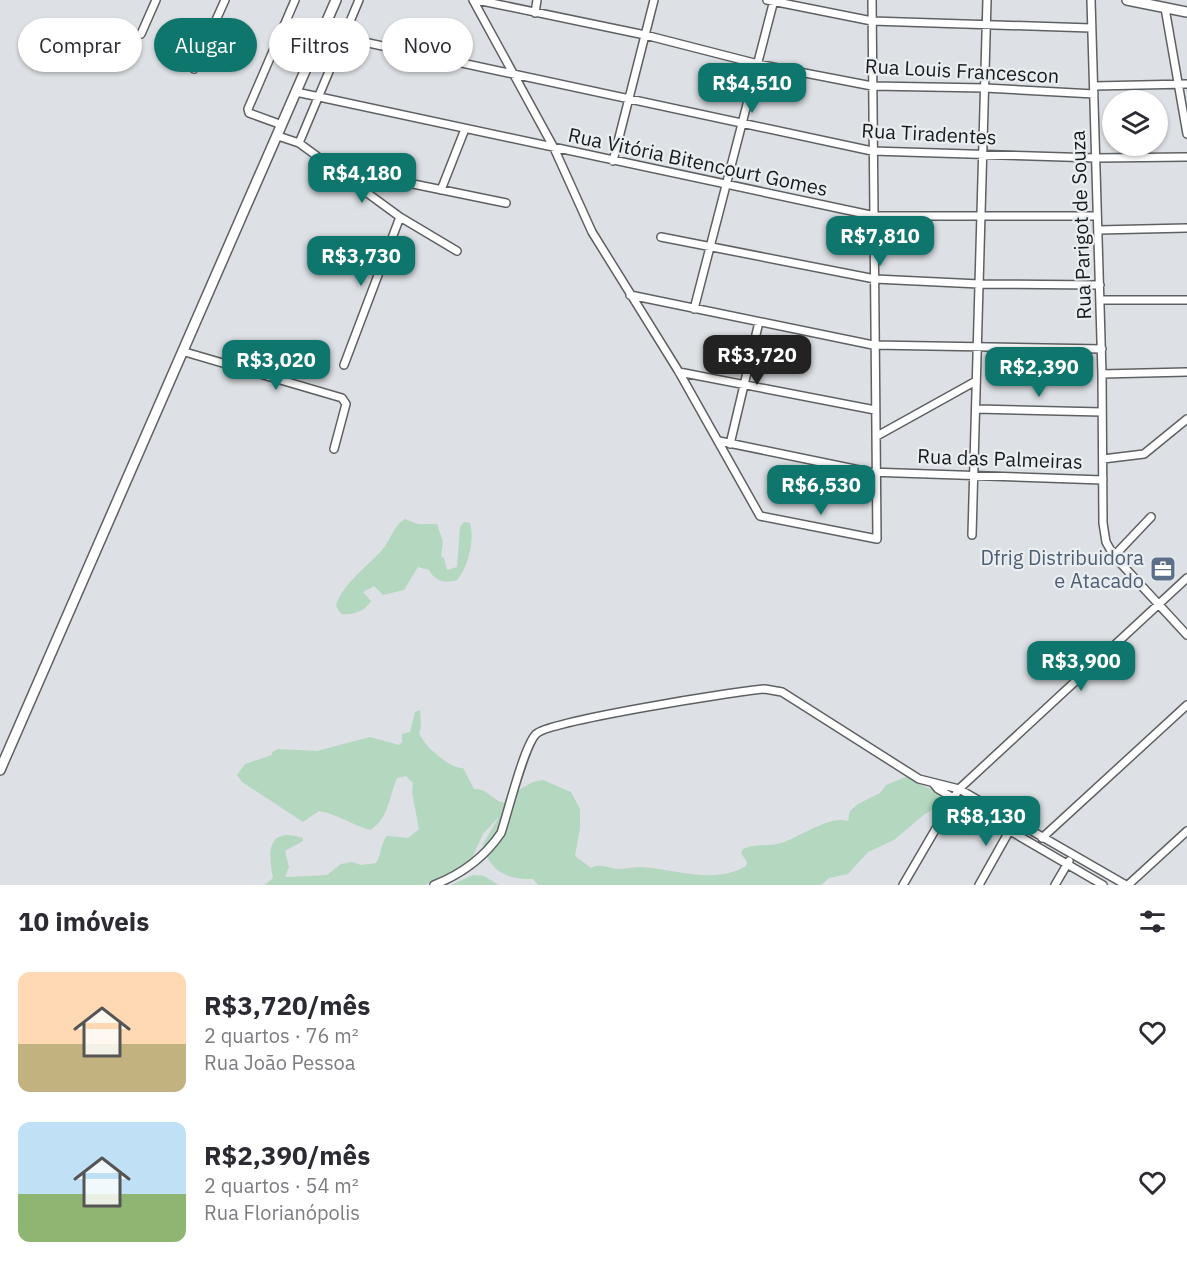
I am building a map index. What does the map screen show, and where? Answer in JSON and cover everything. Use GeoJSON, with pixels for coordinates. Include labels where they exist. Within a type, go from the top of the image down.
{"type":"FeatureCollection","features":[{"type":"Feature","properties":{"kind":"main road"},"geometry":{"type":"LineString","coordinates":[[328,18],[336,0]]}},
{"type":"Feature","properties":{"kind":"main road"},"geometry":{"type":"LineString","coordinates":[[1127,0],[1187,12]]}},
{"type":"Feature","properties":{"kind":"main road"},"geometry":{"type":"LineString","coordinates":[[0,770],[185,352],[305,72]]}},
{"type":"Feature","properties":{"kind":"street"},"geometry":{"type":"LineString","coordinates":[[142,32],[156,0]]}},
{"type":"Feature","properties":{"kind":"street"},"geometry":{"type":"LineString","coordinates":[[217,18],[225,0]]}},
{"type":"Feature","properties":{"kind":"street"},"geometry":{"type":"LineString","coordinates":[[282,125],[249,113],[251,100],[295,0]]}},
{"type":"Feature","properties":{"kind":"street"},"geometry":{"type":"LineString","coordinates":[[351,18],[359,0]]}},
{"type":"Feature","properties":{"kind":"street"},"geometry":{"type":"LineString","coordinates":[[475,0],[554,148],[592,232],[679,372],[760,516],[878,539],[873,345],[875,216],[872,151],[872,0]]}},
{"type":"Feature","properties":{"kind":"street","name":"Rua Louis Francescon"},"geometry":{"type":"LineString","coordinates":[[475,0],[645,36],[758,64],[872,86],[985,88],[1094,94]]}},
{"type":"Feature","properties":{"kind":"street"},"geometry":{"type":"LineString","coordinates":[[535,13],[537,0]]}},
{"type":"Feature","properties":{"kind":"street"},"geometry":{"type":"LineString","coordinates":[[613,161],[654,0]]}},
{"type":"Feature","properties":{"kind":"street"},"geometry":{"type":"LineString","coordinates":[[694,309],[743,124],[772,0],[872,21],[1091,28]]}},
{"type":"Feature","properties":{"kind":"street"},"geometry":{"type":"LineString","coordinates":[[972,535],[987,0]]}},
{"type":"Feature","properties":{"kind":"street","name":"Rua Parigot de Souza"},"geometry":{"type":"LineString","coordinates":[[1091,0],[1102,349],[1103,523],[1106,542],[1114,556],[1187,635]]}},
{"type":"Feature","properties":{"kind":"street"},"geometry":{"type":"LineString","coordinates":[[1165,8],[1187,134]]}},
{"type":"Feature","properties":{"kind":"street","name":"Rua Tiradentes"},"geometry":{"type":"LineString","coordinates":[[370,44],[872,151],[1096,158],[1187,157]]}},
{"type":"Feature","properties":{"kind":"street"},"geometry":{"type":"LineString","coordinates":[[299,143],[329,72]]}},
{"type":"Feature","properties":{"kind":"street"},"geometry":{"type":"LineString","coordinates":[[1094,86],[1187,84]]}},
{"type":"Feature","properties":{"kind":"street","name":"Rua Vitória Bitencourt Gomes"},"geometry":{"type":"LineString","coordinates":[[296,92],[726,186],[875,216],[982,218],[1097,216]]}},
{"type":"Feature","properties":{"kind":"street"},"geometry":{"type":"LineString","coordinates":[[441,190],[465,129]]}},
{"type":"Feature","properties":{"kind":"street"},"geometry":{"type":"LineString","coordinates":[[278,136],[299,143],[400,217],[457,250]]}},
{"type":"Feature","properties":{"kind":"street"},"geometry":{"type":"LineString","coordinates":[[333,167],[506,202]]}},
{"type":"Feature","properties":{"kind":"street"},"geometry":{"type":"LineString","coordinates":[[344,365],[400,217]]}},
{"type":"Feature","properties":{"kind":"street"},"geometry":{"type":"LineString","coordinates":[[1098,230],[1187,228]]}},
{"type":"Feature","properties":{"kind":"street"},"geometry":{"type":"LineString","coordinates":[[661,237],[875,279],[979,284],[1100,285]]}},
{"type":"Feature","properties":{"kind":"street"},"geometry":{"type":"LineString","coordinates":[[630,295],[873,345],[1102,349]]}},
{"type":"Feature","properties":{"kind":"street"},"geometry":{"type":"LineString","coordinates":[[1100,300],[1187,300]]}},
{"type":"Feature","properties":{"kind":"street"},"geometry":{"type":"LineString","coordinates":[[730,444],[759,322]]}},
{"type":"Feature","properties":{"kind":"street"},"geometry":{"type":"LineString","coordinates":[[185,352],[342,398],[346,404],[334,450]]}},
{"type":"Feature","properties":{"kind":"street"},"geometry":{"type":"LineString","coordinates":[[679,372],[875,410]]}},
{"type":"Feature","properties":{"kind":"street"},"geometry":{"type":"LineString","coordinates":[[1102,374],[1187,372]]}},
{"type":"Feature","properties":{"kind":"street"},"geometry":{"type":"LineString","coordinates":[[877,436],[976,381]]}},
{"type":"Feature","properties":{"kind":"street"},"geometry":{"type":"LineString","coordinates":[[976,409],[1102,412]]}},
{"type":"Feature","properties":{"kind":"street"},"geometry":{"type":"LineString","coordinates":[[1103,459],[1144,454],[1187,419]]}},
{"type":"Feature","properties":{"kind":"street","name":"Rua das Palmeiras"},"geometry":{"type":"LineString","coordinates":[[718,441],[869,472],[974,473],[1103,480]]}},
{"type":"Feature","properties":{"kind":"street"},"geometry":{"type":"LineString","coordinates":[[1114,556],[1151,517]]}},
{"type":"Feature","properties":{"kind":"street"},"geometry":{"type":"LineString","coordinates":[[903,885],[959,789],[1187,578]]}},
{"type":"Feature","properties":{"kind":"street"},"geometry":{"type":"LineString","coordinates":[[434,885],[479,861],[497,839],[535,735],[549,727],[577,721],[748,690],[782,692],[919,779],[959,789],[1072,856],[1127,885],[1187,831]]}},
{"type":"Feature","properties":{"kind":"street"},"geometry":{"type":"LineString","coordinates":[[1042,838],[1187,705]]}},
{"type":"Feature","properties":{"kind":"street"},"geometry":{"type":"LineString","coordinates":[[933,783],[954,798],[1103,885]]}},
{"type":"Feature","properties":{"kind":"street"},"geometry":{"type":"LineString","coordinates":[[979,885],[1015,821]]}},
{"type":"Feature","properties":{"kind":"street"},"geometry":{"type":"LineString","coordinates":[[1055,885],[1072,856]]}},
{"type":"Feature","properties":{"kind":"green space"},"geometry":{"type":"Polygon","coordinates":[[[405,519],[418,524],[437,524],[443,542],[441,557],[444,558],[447,570],[457,567],[460,527],[464,522],[470,523],[471,545],[461,575],[457,580],[448,582],[437,579],[429,570],[418,567],[404,590],[383,595],[374,586],[363,592],[371,601],[365,608],[350,614],[341,614],[336,606],[344,590],[383,549],[395,528],[405,519]]]}},
{"type":"Feature","properties":{"kind":"green space"},"geometry":{"type":"Polygon","coordinates":[[[420,710],[419,733],[422,738],[445,761],[463,768],[474,789],[482,790],[504,803],[506,797],[533,782],[543,780],[571,792],[580,809],[580,828],[575,856],[591,868],[598,866],[618,869],[641,867],[708,875],[734,872],[746,866],[747,862],[741,853],[743,849],[781,843],[833,821],[848,821],[850,811],[858,804],[880,793],[886,785],[908,776],[921,785],[948,796],[947,801],[925,814],[894,840],[868,852],[848,874],[829,878],[821,885],[538,885],[533,879],[515,878],[500,872],[489,861],[483,844],[499,817],[483,834],[469,864],[425,885],[265,885],[273,878],[271,851],[273,844],[282,836],[291,835],[303,838],[303,841],[285,851],[289,867],[285,877],[327,875],[341,864],[352,862],[361,865],[376,863],[387,836],[408,838],[419,829],[412,792],[413,783],[406,776],[397,778],[385,813],[370,830],[319,811],[303,822],[242,782],[237,775],[245,764],[272,755],[272,752],[278,749],[317,751],[370,737],[399,745],[402,742],[402,734],[410,732],[415,712],[420,710]]]}},
{"type":"Feature","properties":{"kind":"green space"},"geometry":{"type":"Polygon","coordinates":[[[473,875],[484,876],[499,885],[451,885],[473,875]]]}},
{"type":"Feature","properties":{"kind":"place","name":"Dfrig Distribuidora e Atacado"},"geometry":{"type":"Point","coordinates":[1163,569]}}]}
